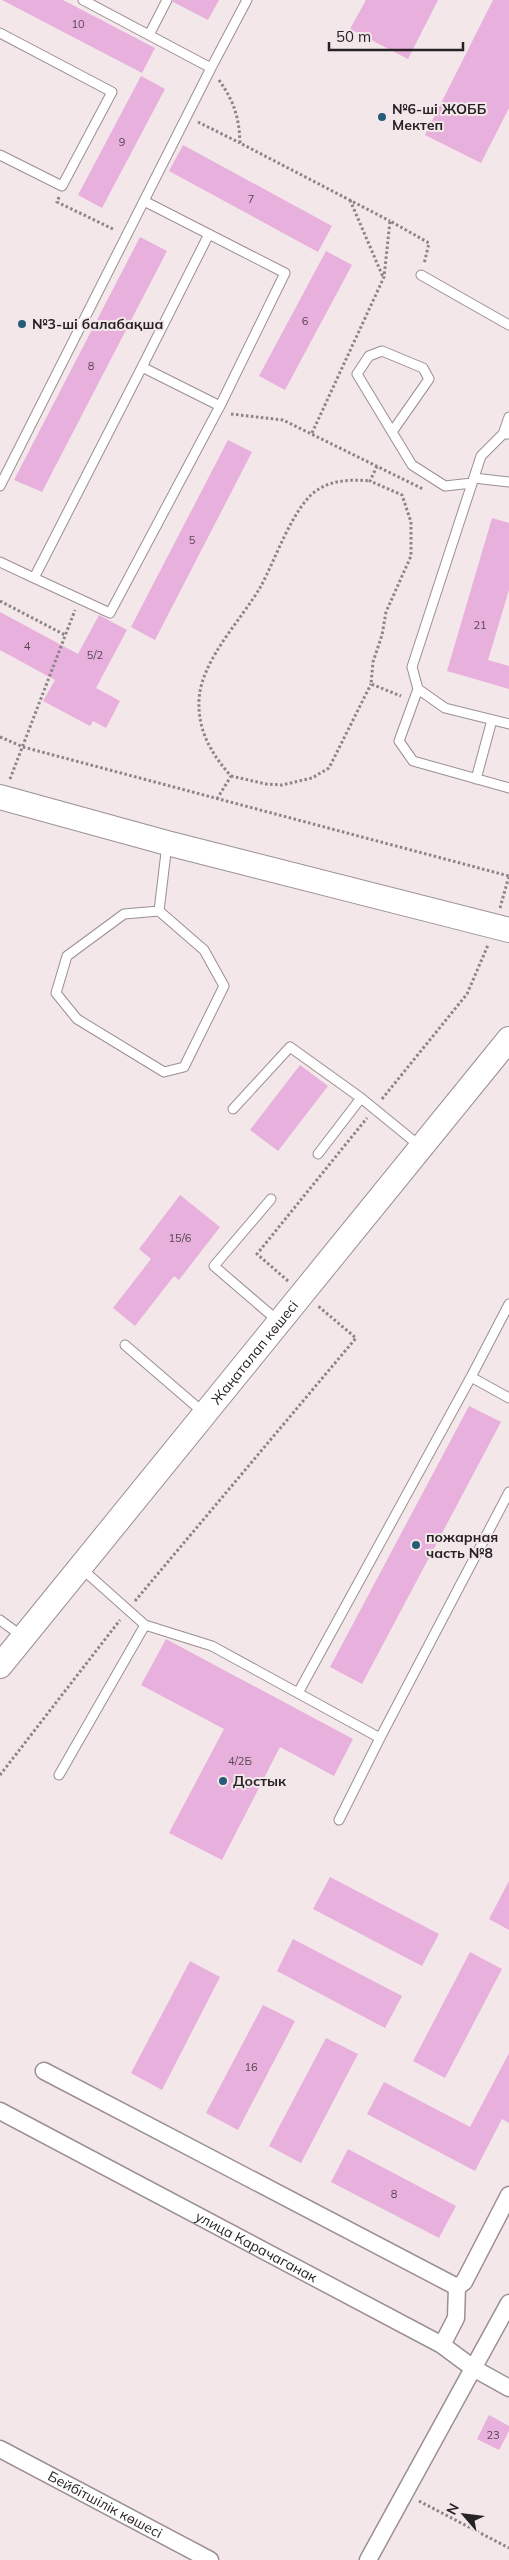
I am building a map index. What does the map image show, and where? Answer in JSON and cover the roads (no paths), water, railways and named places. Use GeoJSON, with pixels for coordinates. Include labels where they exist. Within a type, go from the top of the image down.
{"type":"FeatureCollection","features":[{"type":"Feature","properties":{"kind":"main road"},"geometry":{"type":"LineString","coordinates":[[1,798],[167,843],[509,930]]}},
{"type":"Feature","properties":{"kind":"main road","name":"Жаңаталап көшесі"},"geometry":{"type":"LineString","coordinates":[[0,1666],[509,1039]]}},
{"type":"Feature","properties":{"kind":"street"},"geometry":{"type":"LineString","coordinates":[[44,2071],[457,2287]]}},
{"type":"Feature","properties":{"kind":"street","name":"улица Карачаганак"},"geometry":{"type":"LineString","coordinates":[[0,2111],[442,2345],[473,2368],[509,2388]]}},
{"type":"Feature","properties":{"kind":"street"},"geometry":{"type":"LineString","coordinates":[[457,2287],[464,2282],[509,2195]]}},
{"type":"Feature","properties":{"kind":"street"},"geometry":{"type":"LineString","coordinates":[[442,2345],[456,2318],[457,2287]]}},
{"type":"Feature","properties":{"kind":"street"},"geometry":{"type":"LineString","coordinates":[[368,2560],[403,2493],[509,2303]]}},
{"type":"Feature","properties":{"kind":"street","name":"Бейбітшілік көшесі"},"geometry":{"type":"LineString","coordinates":[[0,2449],[210,2560]]}},
{"type":"Feature","properties":{"kind":"lane"},"geometry":{"type":"LineString","coordinates":[[83,0],[211,68]]}},
{"type":"Feature","properties":{"kind":"lane"},"geometry":{"type":"LineString","coordinates":[[149,35],[167,0]]}},
{"type":"Feature","properties":{"kind":"lane"},"geometry":{"type":"LineString","coordinates":[[0,486],[246,0]]}},
{"type":"Feature","properties":{"kind":"lane"},"geometry":{"type":"LineString","coordinates":[[0,33],[112,92],[62,186],[0,154]]}},
{"type":"Feature","properties":{"kind":"lane"},"geometry":{"type":"LineString","coordinates":[[0,562],[110,612],[218,409],[285,273],[144,201]]}},
{"type":"Feature","properties":{"kind":"lane"},"geometry":{"type":"LineString","coordinates":[[34,578],[209,234]]}},
{"type":"Feature","properties":{"kind":"lane"},"geometry":{"type":"LineString","coordinates":[[421,275],[509,324]]}},
{"type":"Feature","properties":{"kind":"lane"},"geometry":{"type":"LineString","coordinates":[[392,432],[429,378],[423,368],[382,351],[369,356],[356,374],[412,465],[445,486],[473,481],[509,482]]}},
{"type":"Feature","properties":{"kind":"lane"},"geometry":{"type":"LineString","coordinates":[[142,367],[218,409]]}},
{"type":"Feature","properties":{"kind":"lane"},"geometry":{"type":"LineString","coordinates":[[509,416],[506,434],[481,456],[412,667],[418,689],[398,741],[413,761],[509,788]]}},
{"type":"Feature","properties":{"kind":"lane"},"geometry":{"type":"LineString","coordinates":[[418,689],[445,708],[509,724]]}},
{"type":"Feature","properties":{"kind":"lane"},"geometry":{"type":"LineString","coordinates":[[476,779],[492,720]]}},
{"type":"Feature","properties":{"kind":"lane"},"geometry":{"type":"LineString","coordinates":[[159,911],[167,843]]}},
{"type":"Feature","properties":{"kind":"lane"},"geometry":{"type":"LineString","coordinates":[[159,911],[204,950],[224,986],[184,1067],[164,1072],[77,1019],[56,993],[67,956],[124,914],[159,911]]}},
{"type":"Feature","properties":{"kind":"lane"},"geometry":{"type":"LineString","coordinates":[[233,1109],[290,1047],[361,1098],[421,1147]]}},
{"type":"Feature","properties":{"kind":"lane"},"geometry":{"type":"LineString","coordinates":[[318,1154],[361,1098]]}},
{"type":"Feature","properties":{"kind":"lane"},"geometry":{"type":"LineString","coordinates":[[271,1199],[214,1266],[279,1322]]}},
{"type":"Feature","properties":{"kind":"lane"},"geometry":{"type":"LineString","coordinates":[[298,1692],[472,1378],[509,1304]]}},
{"type":"Feature","properties":{"kind":"lane"},"geometry":{"type":"LineString","coordinates":[[125,1346],[204,1414]]}},
{"type":"Feature","properties":{"kind":"lane"},"geometry":{"type":"LineString","coordinates":[[472,1378],[508,1397]]}},
{"type":"Feature","properties":{"kind":"lane"},"geometry":{"type":"LineString","coordinates":[[339,1820],[509,1492]]}},
{"type":"Feature","properties":{"kind":"lane"},"geometry":{"type":"LineString","coordinates":[[81,1568],[146,1625],[212,1646],[380,1738]]}},
{"type":"Feature","properties":{"kind":"lane"},"geometry":{"type":"LineString","coordinates":[[0,1620],[24,1638]]}},
{"type":"Feature","properties":{"kind":"lane"},"geometry":{"type":"LineString","coordinates":[[59,1775],[146,1625]]}},
{"type":"Feature","properties":{"kind":"place","name":"№6-ші ЖОББ Мектеп"},"geometry":{"type":"Point","coordinates":[382,117]}},
{"type":"Feature","properties":{"kind":"place","name":"№3-ші балабақша"},"geometry":{"type":"Point","coordinates":[22,324]}},
{"type":"Feature","properties":{"kind":"place","name":"пожарная часть №8"},"geometry":{"type":"Point","coordinates":[416,1545]}},
{"type":"Feature","properties":{"kind":"place","name":"Достык"},"geometry":{"type":"Point","coordinates":[223,1781]}}]}
